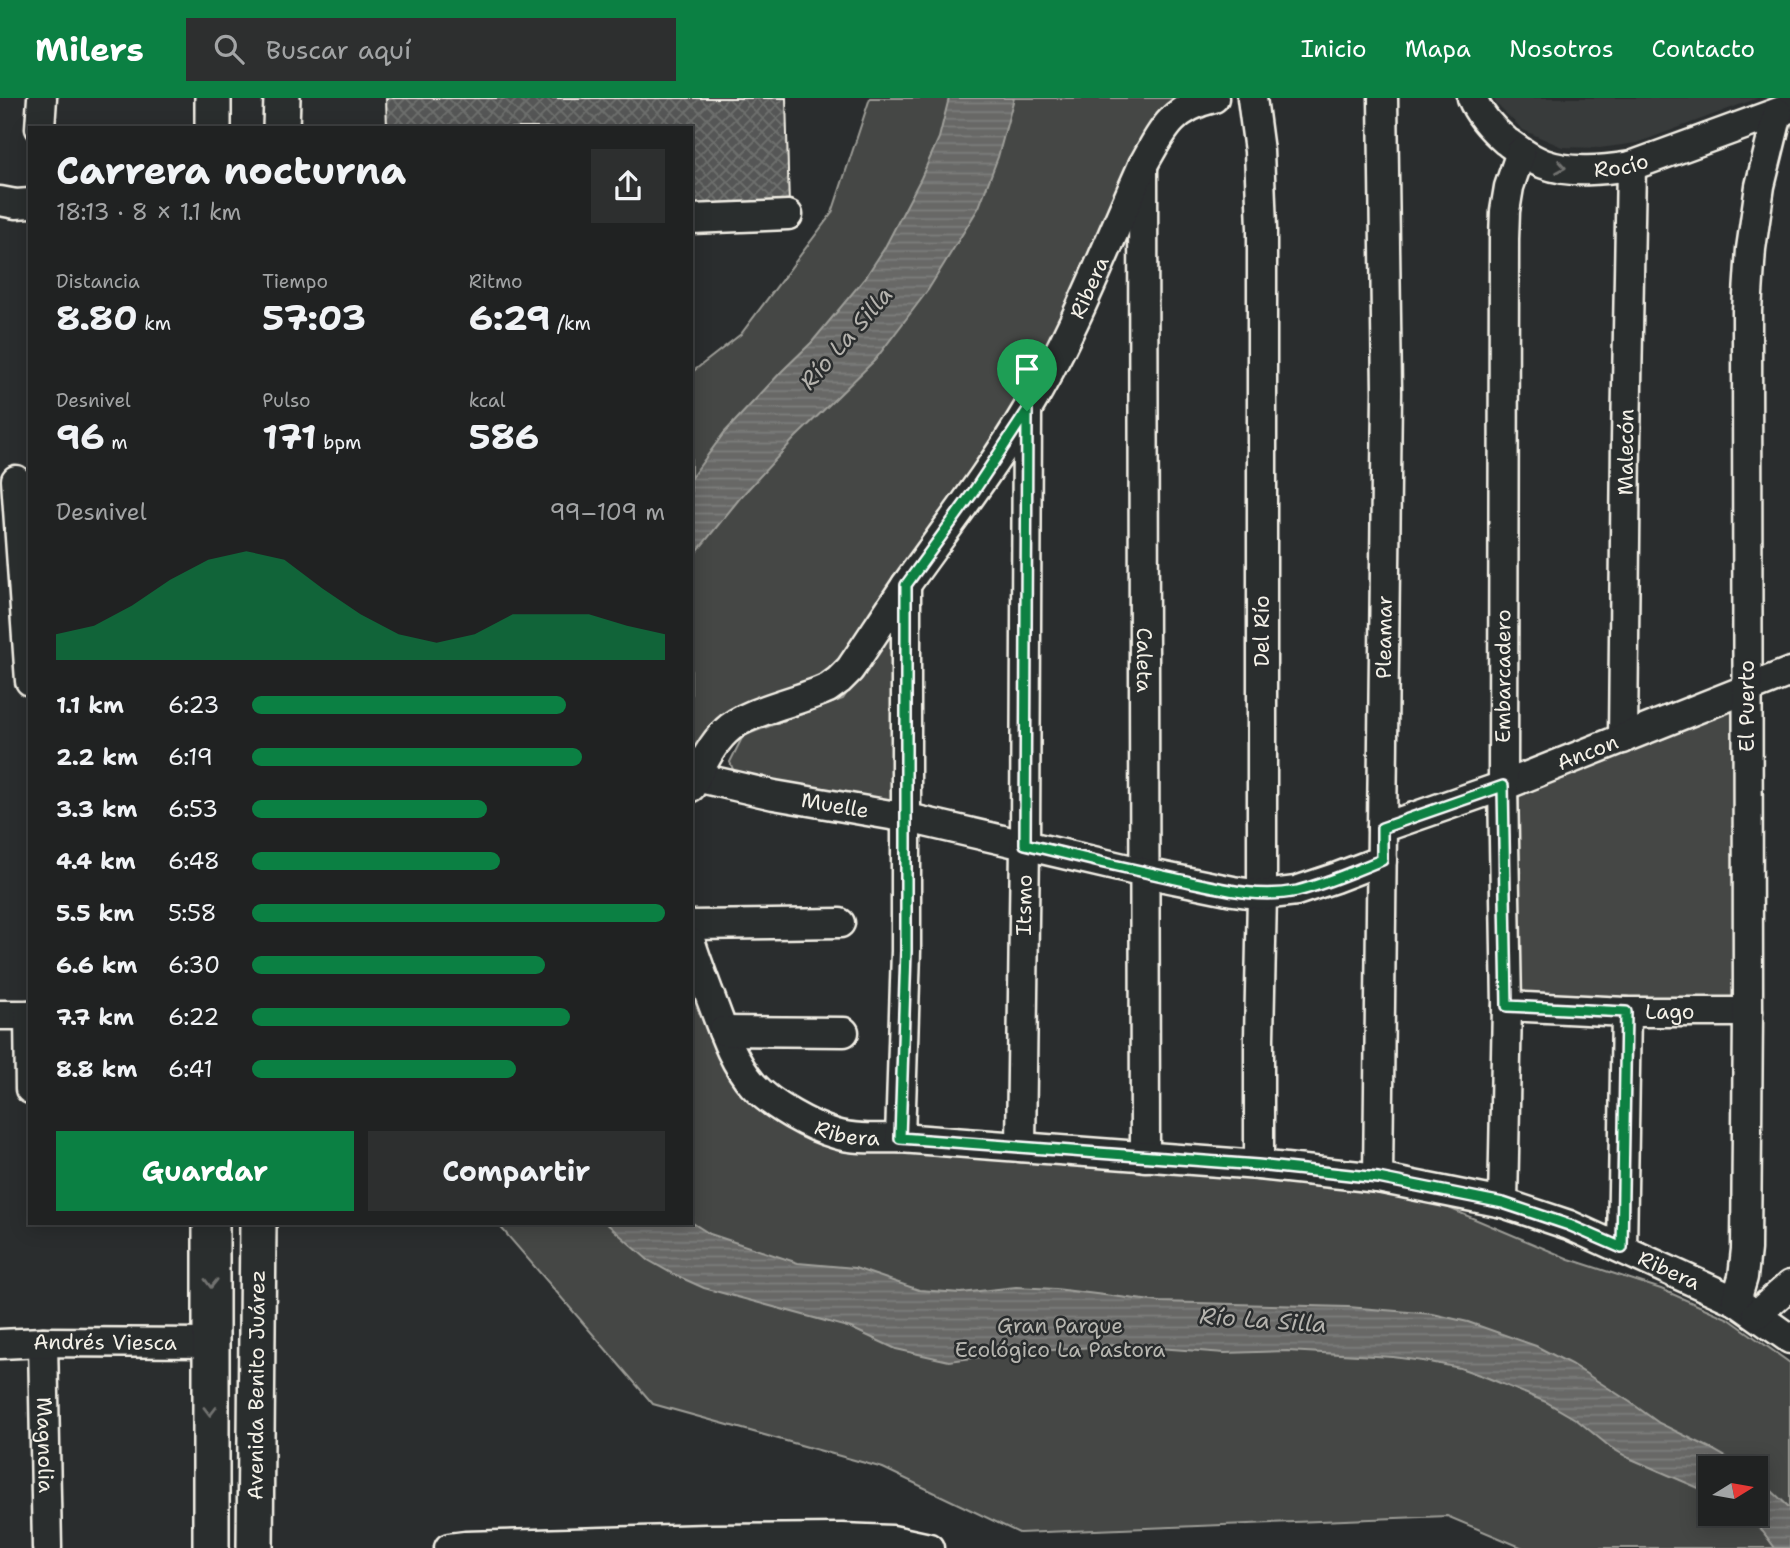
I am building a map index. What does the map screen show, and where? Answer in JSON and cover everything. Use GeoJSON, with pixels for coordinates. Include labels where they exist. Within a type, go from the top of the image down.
{"type":"FeatureCollection","features":[{"type":"Feature","properties":{"kind":"main road"},"geometry":{"type":"LineString","coordinates":[[213,98],[213,126]]}},
{"type":"Feature","properties":{"kind":"main road"},"geometry":{"type":"LineString","coordinates":[[281,126],[282,98]]}},
{"type":"Feature","properties":{"kind":"main road","name":"Avenida Benito Juárez"},"geometry":{"type":"LineString","coordinates":[[211,1225],[211,1548]]}},
{"type":"Feature","properties":{"kind":"main road","name":"Avenida Benito Juárez"},"geometry":{"type":"LineString","coordinates":[[255,1548],[258,1225]]}},
{"type":"Feature","properties":{"kind":"street"},"geometry":{"type":"LineString","coordinates":[[40,126],[42,98]]}},
{"type":"Feature","properties":{"kind":"street","name":"Ribera"},"geometry":{"type":"LineString","coordinates":[[694,782],[726,730],[740,721],[828,688],[850,669],[1027,411],[1072,325],[1156,141],[1175,114],[1193,104],[1214,98]]}},
{"type":"Feature","properties":{"kind":"street","name":"Del Río"},"geometry":{"type":"LineString","coordinates":[[1252,98],[1259,151],[1262,228],[1262,895],[1258,1165]]}},
{"type":"Feature","properties":{"kind":"street","name":"Pleamar"},"geometry":{"type":"LineString","coordinates":[[1378,1178],[1387,392],[1383,98]]}},
{"type":"Feature","properties":{"kind":"street","name":"Rocío"},"geometry":{"type":"LineString","coordinates":[[1472,98],[1493,130],[1521,152],[1544,164],[1578,170],[1606,170],[1631,166],[1784,110]]}},
{"type":"Feature","properties":{"kind":"street","name":"El Puerto"},"geometry":{"type":"LineString","coordinates":[[1746,1307],[1743,1277],[1748,1013],[1747,310],[1751,248],[1760,186],[1784,110]]}},
{"type":"Feature","properties":{"kind":"street","name":"Embarcadero"},"geometry":{"type":"LineString","coordinates":[[1503,1203],[1507,1006],[1503,786],[1504,239],[1509,187],[1521,152]]}},
{"type":"Feature","properties":{"kind":"street","name":"Caleta"},"geometry":{"type":"LineString","coordinates":[[1143,165],[1145,1157]]}},
{"type":"Feature","properties":{"kind":"street","name":"Malecón"},"geometry":{"type":"LineString","coordinates":[[1623,739],[1631,166]]}},
{"type":"Feature","properties":{"kind":"street"},"geometry":{"type":"LineString","coordinates":[[693,219],[788,215]]}},
{"type":"Feature","properties":{"kind":"street","name":"Itsmo"},"geometry":{"type":"LineString","coordinates":[[1021,1147],[1027,411]]}},
{"type":"Feature","properties":{"kind":"street"},"geometry":{"type":"LineString","coordinates":[[15,480],[28,654]]}},
{"type":"Feature","properties":{"kind":"street"},"geometry":{"type":"LineString","coordinates":[[900,1138],[908,818],[906,585]]}},
{"type":"Feature","properties":{"kind":"street","name":"Ancon"},"geometry":{"type":"LineString","coordinates":[[1382,828],[1503,786],[1790,672]]}},
{"type":"Feature","properties":{"kind":"street","name":"Muelle"},"geometry":{"type":"LineString","coordinates":[[694,782],[908,818],[1145,873],[1262,895],[1296,891],[1382,860]]}},
{"type":"Feature","properties":{"kind":"street"},"geometry":{"type":"LineString","coordinates":[[693,925],[840,923]]}},
{"type":"Feature","properties":{"kind":"street","name":"Ribera"},"geometry":{"type":"LineString","coordinates":[[693,948],[723,1031],[743,1071],[755,1087],[794,1115],[836,1134],[1258,1165],[1378,1178],[1503,1203],[1569,1225],[1622,1248],[1746,1307],[1790,1339]]}},
{"type":"Feature","properties":{"kind":"street","name":"Lago"},"geometry":{"type":"LineString","coordinates":[[1507,1006],[1626,1012],[1748,1013]]}},
{"type":"Feature","properties":{"kind":"street"},"geometry":{"type":"LineString","coordinates":[[1622,1248],[1626,1012]]}},
{"type":"Feature","properties":{"kind":"street"},"geometry":{"type":"LineString","coordinates":[[0,1015],[28,1015]]}},
{"type":"Feature","properties":{"kind":"street"},"geometry":{"type":"LineString","coordinates":[[723,1031],[844,1032]]}},
{"type":"Feature","properties":{"kind":"street"},"geometry":{"type":"LineString","coordinates":[[1746,1307],[1790,1285]]}},
{"type":"Feature","properties":{"kind":"street","name":"Magnolia"},"geometry":{"type":"LineString","coordinates":[[43,1342],[47,1548]]}},
{"type":"Feature","properties":{"kind":"street","name":"Andrés Viesca"},"geometry":{"type":"LineString","coordinates":[[0,1344],[210,1343]]}},
{"type":"Feature","properties":{"kind":"street"},"geometry":{"type":"LineString","coordinates":[[449,1548],[892,1540],[929,1548]]}},
{"type":"Feature","properties":{"kind":"shaded area"},"geometry":{"type":"Polygon","coordinates":[[[1493,98],[1758,98],[1637,143],[1600,148],[1562,147],[1523,130],[1493,98]]]}},
{"type":"Feature","properties":{"kind":"green space"},"geometry":{"type":"Polygon","coordinates":[[[870,98],[1214,98],[1175,114],[1072,325],[850,669],[760,713],[693,786],[693,371],[741,334],[832,213],[870,98]]]}},
{"type":"Feature","properties":{"kind":"green space"},"geometry":{"type":"Polygon","coordinates":[[[892,632],[897,635],[892,806],[734,772],[730,762],[743,736],[843,699],[886,635],[892,632]]]}},
{"type":"Feature","properties":{"kind":"green space"},"geometry":{"type":"Polygon","coordinates":[[[1738,705],[1737,993],[1728,1000],[1523,999],[1514,990],[1519,789],[1738,705]]]}},
{"type":"Feature","properties":{"kind":"green space","name":"Gran Parque Ecológico La Pastora"},"geometry":{"type":"Polygon","coordinates":[[[693,946],[723,1031],[794,1115],[1378,1178],[1569,1259],[1661,1289],[1729,1319],[1790,1363],[1790,1548],[1523,1548],[1447,1516],[1019,1533],[883,1468],[653,1404],[499,1225],[693,1225],[693,946]]]}},
{"type":"Feature","properties":{"kind":"water","name":"Río La Silla"},"geometry":{"type":"Polygon","coordinates":[[[949,98],[1014,98],[998,157],[979,207],[928,290],[875,360],[794,439],[740,498],[693,557],[693,475],[724,433],[812,342],[865,278],[884,249],[939,138],[949,98]]]}},
{"type":"Feature","properties":{"kind":"water","name":"Río La Silla"},"geometry":{"type":"Polygon","coordinates":[[[693,1223],[710,1234],[798,1263],[855,1268],[919,1290],[961,1293],[1016,1287],[1056,1289],[1160,1302],[1348,1307],[1433,1314],[1468,1322],[1536,1346],[1571,1364],[1659,1423],[1724,1456],[1698,1456],[1698,1488],[1629,1458],[1610,1447],[1577,1420],[1546,1402],[1460,1368],[1430,1362],[1393,1357],[1287,1351],[1225,1353],[1118,1345],[949,1361],[896,1349],[851,1328],[704,1288],[648,1260],[608,1225],[693,1223]]]}},
{"type":"Feature","properties":{"kind":"water"},"geometry":{"type":"Polygon","coordinates":[[[1768,1487],[1790,1508],[1790,1548],[1775,1548],[1757,1526],[1768,1526],[1768,1487]]]}},
{"type":"Feature","properties":{"kind":"building"},"geometry":{"type":"Polygon","coordinates":[[[386,98],[786,98],[789,206],[693,208],[693,126],[387,126],[386,98]]]}},
{"type":"Feature","properties":{"kind":"route"},"geometry":{"type":"LineString","coordinates":[[1027,411],[1025,844],[1233,891],[1262,895],[1296,891],[1382,860],[1382,828],[1503,786],[1507,1006],[1626,1012],[1622,1248],[1569,1225],[1503,1203],[1378,1178],[1258,1165],[900,1138],[908,818],[906,585],[974,491],[1027,411]]}}]}
